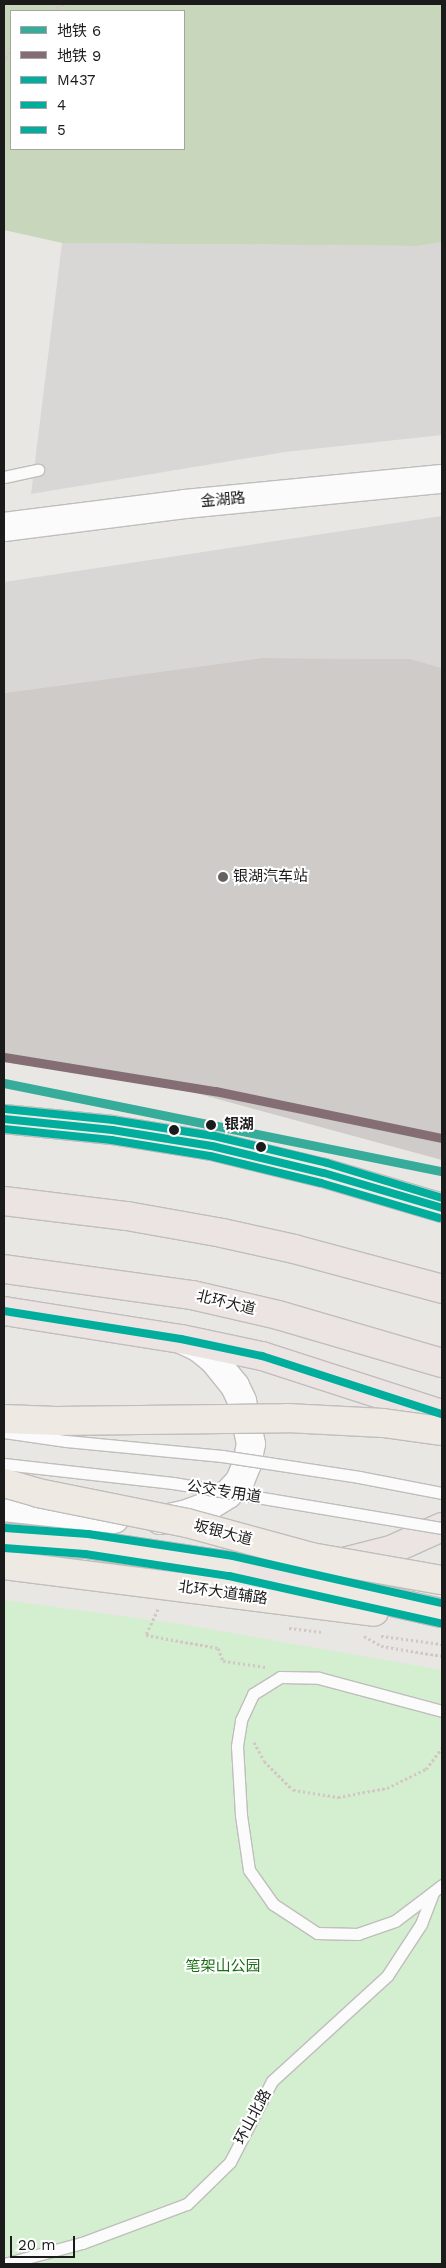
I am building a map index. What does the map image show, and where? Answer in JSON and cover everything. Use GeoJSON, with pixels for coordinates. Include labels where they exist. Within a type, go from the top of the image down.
{"type":"FeatureCollection","features":[{"type":"Feature","properties":{"kind":"highway"},"geometry":{"type":"LineString","coordinates":[[4,1201],[127,1216],[222,1233],[294,1249],[442,1289]]}},
{"type":"Feature","properties":{"kind":"highway","name":"北环大道"},"geometry":{"type":"LineString","coordinates":[[4,1268],[192,1295],[278,1316],[442,1362]]}},
{"type":"Feature","properties":{"kind":"highway"},"geometry":{"type":"LineString","coordinates":[[4,1312],[181,1339],[262,1356],[442,1414]]}},
{"type":"Feature","properties":{"kind":"highway"},"geometry":{"type":"LineString","coordinates":[[253,1570],[339,1563],[391,1550],[442,1527]]}},
{"type":"Feature","properties":{"kind":"main road"},"geometry":{"type":"LineString","coordinates":[[4,1119],[112,1130],[212,1146],[324,1173],[442,1208]]}},
{"type":"Feature","properties":{"kind":"main road"},"geometry":{"type":"LineString","coordinates":[[4,1419],[56,1421],[297,1418],[383,1423],[442,1431]]}},
{"type":"Feature","properties":{"kind":"main road","name":"坂银大道"},"geometry":{"type":"LineString","coordinates":[[4,1483],[187,1524],[312,1556],[442,1580]]}},
{"type":"Feature","properties":{"kind":"main road"},"geometry":{"type":"LineString","coordinates":[[4,1538],[150,1552],[253,1570],[442,1613]]}},
{"type":"Feature","properties":{"kind":"main road","name":"北环大道辅路"},"geometry":{"type":"LineString","coordinates":[[4,1565],[101,1575],[290,1602],[442,1618]]}},
{"type":"Feature","properties":{"kind":"street","name":"金湖路"},"geometry":{"type":"LineString","coordinates":[[4,527],[185,504],[442,479]]}},
{"type":"Feature","properties":{"kind":"street"},"geometry":{"type":"LineString","coordinates":[[4,1507],[129,1521],[158,1520],[184,1515],[209,1506],[228,1494],[240,1481],[247,1464],[251,1444],[242,1401],[225,1371],[198,1347],[181,1339]]}},
{"type":"Feature","properties":{"kind":"lane"},"geometry":{"type":"LineString","coordinates":[[4,477],[38,470]]}},
{"type":"Feature","properties":{"kind":"lane"},"geometry":{"type":"LineString","coordinates":[[4,1432],[66,1441],[222,1456],[359,1477],[442,1493]]}},
{"type":"Feature","properties":{"kind":"lane","name":"公交专用道"},"geometry":{"type":"LineString","coordinates":[[4,1464],[173,1483],[442,1527]]}},
{"type":"Feature","properties":{"kind":"lane"},"geometry":{"type":"LineString","coordinates":[[442,1710],[319,1678],[280,1678],[253,1694],[241,1720],[237,1746],[240,1815],[248,1870],[273,1904],[317,1933],[358,1934],[395,1921],[442,1885]]}},
{"type":"Feature","properties":{"kind":"lane","name":"环山北路"},"geometry":{"type":"LineString","coordinates":[[4,2264],[82,2243],[187,2204],[230,2162],[272,2081],[387,1976],[421,1924],[433,1892]]}},
{"type":"Feature","properties":{"kind":"path"},"geometry":{"type":"LineString","coordinates":[[4,63],[10,50]]}},
{"type":"Feature","properties":{"kind":"path"},"geometry":{"type":"LineString","coordinates":[[158,1609],[146,1635],[218,1648],[223,1661],[280,1669],[280,1678]]}},
{"type":"Feature","properties":{"kind":"path"},"geometry":{"type":"LineString","coordinates":[[363,1636],[381,1646],[442,1656]]}},
{"type":"Feature","properties":{"kind":"path"},"geometry":{"type":"LineString","coordinates":[[241,1720],[264,1761],[293,1790],[338,1798],[387,1788],[426,1769],[442,1748]]}},
{"type":"Feature","properties":{"kind":"shaded area"},"geometry":{"type":"Polygon","coordinates":[[[442,242],[442,435],[285,452],[31,494],[62,243],[419,246],[442,242]]]}},
{"type":"Feature","properties":{"kind":"shaded area"},"geometry":{"type":"Polygon","coordinates":[[[442,516],[442,668],[411,659],[262,658],[4,693],[4,582],[442,516]]]}},
{"type":"Feature","properties":{"kind":"green space"},"geometry":{"type":"Polygon","coordinates":[[[4,4],[442,4],[442,242],[419,246],[62,243],[4,230],[4,4]]]}},
{"type":"Feature","properties":{"kind":"green space","name":"笔架山公园"},"geometry":{"type":"Polygon","coordinates":[[[4,1600],[180,1624],[442,1670],[442,2264],[4,2264],[4,1600]]]}},
{"type":"Feature","properties":{"kind":"building","name":"银湖汽车站"},"geometry":{"type":"Polygon","coordinates":[[[262,658],[411,659],[442,668],[442,1160],[166,1085],[4,1062],[4,693],[262,658]]]}},
{"type":"Feature","properties":{"kind":"metro line","name":"9"},"geometry":{"type":"LineString","coordinates":[[4,1057],[215,1091],[442,1138]]}},
{"type":"Feature","properties":{"kind":"metro line","name":"6"},"geometry":{"type":"LineString","coordinates":[[4,1083],[442,1171]]}},
{"type":"Feature","properties":{"kind":"transit line","name":"5"},"geometry":{"type":"LineString","coordinates":[[5,1109],[113,1120],[214,1136],[327,1163],[442,1198]]}},
{"type":"Feature","properties":{"kind":"transit line","name":"M437"},"geometry":{"type":"LineString","coordinates":[[4,1119],[112,1130],[212,1146],[324,1173],[442,1208]]}},
{"type":"Feature","properties":{"kind":"transit line","name":"4"},"geometry":{"type":"LineString","coordinates":[[4,1129],[111,1140],[210,1156],[321,1183],[439,1218]]}},
{"type":"Feature","properties":{"kind":"transit line","name":"M437"},"geometry":{"type":"LineString","coordinates":[[4,1311],[181,1339],[262,1356],[442,1414]]}},
{"type":"Feature","properties":{"kind":"transit line","name":"5"},"geometry":{"type":"LineString","coordinates":[[5,1528],[88,1534],[233,1556],[442,1603]]}},
{"type":"Feature","properties":{"kind":"transit line","name":"4"},"geometry":{"type":"LineString","coordinates":[[4,1548],[85,1554],[229,1576],[440,1623]]}},
{"type":"Feature","properties":{"kind":"place","name":"银湖汽车站"},"geometry":{"type":"Point","coordinates":[223,877]}},
{"type":"Feature","properties":{"kind":"place","name":"银湖"},"geometry":{"type":"Point","coordinates":[211,1125]}}]}
